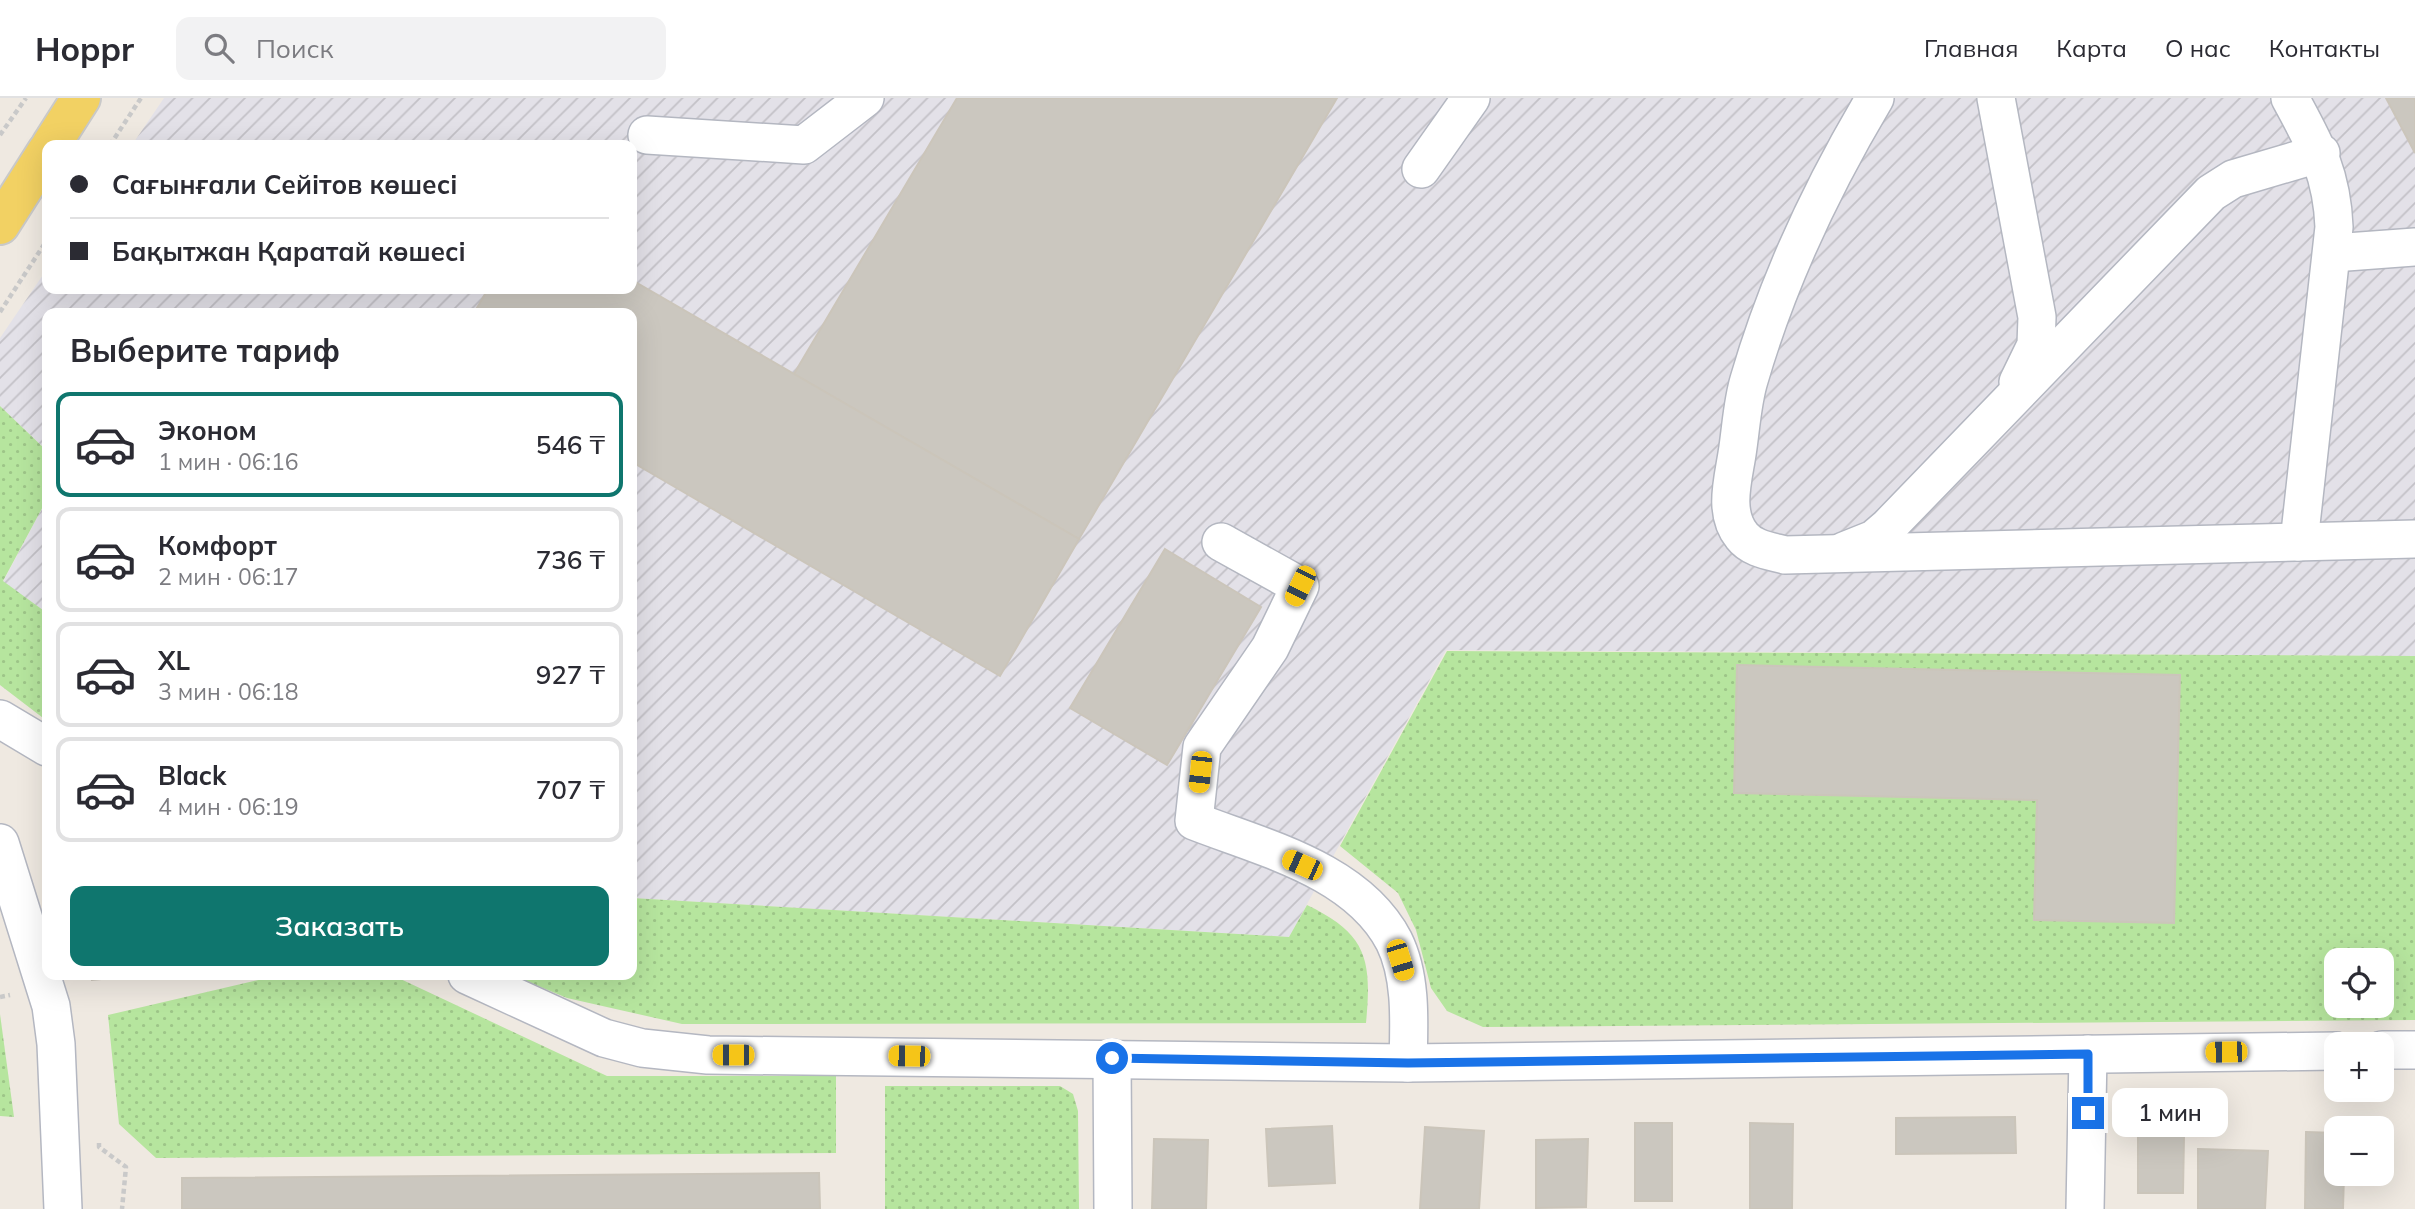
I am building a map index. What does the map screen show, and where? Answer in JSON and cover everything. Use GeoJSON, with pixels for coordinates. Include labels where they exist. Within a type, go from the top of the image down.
{"type":"FeatureCollection","features":[{"type":"Feature","properties":{"kind":"main road"},"geometry":{"type":"LineString","coordinates":[[54,140],[81,98]]}},
{"type":"Feature","properties":{"kind":"main road"},"geometry":{"type":"LineString","coordinates":[[0,225],[42,159]]}},
{"type":"Feature","properties":{"kind":"street"},"geometry":{"type":"LineString","coordinates":[[647,135],[804,145],[865,98]]}},
{"type":"Feature","properties":{"kind":"street"},"geometry":{"type":"LineString","coordinates":[[1420,169],[1471,98]]}},
{"type":"Feature","properties":{"kind":"street"},"geometry":{"type":"LineString","coordinates":[[1875,98],[1831,172],[1785,277],[1748,382],[1730,496],[1733,521],[1742,537],[1760,549],[1785,555],[2415,539]]}},
{"type":"Feature","properties":{"kind":"street"},"geometry":{"type":"LineString","coordinates":[[1996,98],[2037,317],[2036,345],[2006,405]]}},
{"type":"Feature","properties":{"kind":"street"},"geometry":{"type":"LineString","coordinates":[[2290,98],[2320,153],[2333,201],[2333,253],[2300,542]]}},
{"type":"Feature","properties":{"kind":"street"},"geometry":{"type":"LineString","coordinates":[[1836,554],[1874,539],[1888,527],[2211,193],[2233,179],[2320,153]]}},
{"type":"Feature","properties":{"kind":"street"},"geometry":{"type":"LineString","coordinates":[[2333,253],[2415,247]]}},
{"type":"Feature","properties":{"kind":"street"},"geometry":{"type":"LineString","coordinates":[[1221,542],[1300,586],[1270,648],[1202,747],[1194,821],[1324,875],[1348,888],[1371,909],[1394,942],[1405,979],[1408,1063]]}},
{"type":"Feature","properties":{"kind":"street"},"geometry":{"type":"LineString","coordinates":[[0,719],[42,744]]}},
{"type":"Feature","properties":{"kind":"street"},"geometry":{"type":"LineString","coordinates":[[0,843],[42,977]]}},
{"type":"Feature","properties":{"kind":"street"},"geometry":{"type":"LineString","coordinates":[[43,980],[51,1006],[56,1044],[63,1209]]}},
{"type":"Feature","properties":{"kind":"street"},"geometry":{"type":"LineString","coordinates":[[478,980],[604,1038],[642,1048],[708,1055],[1408,1063],[2324,1051]]}},
{"type":"Feature","properties":{"kind":"street"},"geometry":{"type":"LineString","coordinates":[[2394,1050],[2415,1050]]}},
{"type":"Feature","properties":{"kind":"street"},"geometry":{"type":"LineString","coordinates":[[2085,1209],[2088,1054]]}},
{"type":"Feature","properties":{"kind":"street"},"geometry":{"type":"LineString","coordinates":[[1112,1058],[1113,1209]]}},
{"type":"Feature","properties":{"kind":"path"},"geometry":{"type":"LineString","coordinates":[[0,135],[26,98]]}},
{"type":"Feature","properties":{"kind":"path"},"geometry":{"type":"LineString","coordinates":[[113,140],[141,98]]}},
{"type":"Feature","properties":{"kind":"path"},"geometry":{"type":"LineString","coordinates":[[0,312],[42,248]]}},
{"type":"Feature","properties":{"kind":"path"},"geometry":{"type":"LineString","coordinates":[[98,1135],[99,1147],[126,1167],[122,1209]]}},
{"type":"Feature","properties":{"kind":"shaded area"},"geometry":{"type":"Polygon","coordinates":[[[164,98],[2415,98],[2415,656],[1446,650],[1289,937],[637,898],[637,308],[42,308],[42,446],[0,406],[0,338],[42,276],[42,294],[637,294],[637,140],[135,140],[164,98]]]}},
{"type":"Feature","properties":{"kind":"shaded area"},"geometry":{"type":"Polygon","coordinates":[[[42,508],[42,609],[3,582],[42,508]]]}},
{"type":"Feature","properties":{"kind":"green space"},"geometry":{"type":"Polygon","coordinates":[[[0,406],[42,446],[42,508],[3,581],[42,609],[42,717],[0,685],[0,406]]]}},
{"type":"Feature","properties":{"kind":"green space"},"geometry":{"type":"Polygon","coordinates":[[[1447,651],[2415,656],[2415,1020],[1483,1027],[1447,1011],[1431,988],[1416,930],[1398,893],[1340,846],[1447,651]]]}},
{"type":"Feature","properties":{"kind":"green space"},"geometry":{"type":"Polygon","coordinates":[[[637,898],[1289,937],[1307,905],[1327,916],[1354,938],[1366,965],[1368,982],[1366,1023],[682,1024],[567,998],[524,980],[637,980],[637,898]]]}},
{"type":"Feature","properties":{"kind":"green space"},"geometry":{"type":"Polygon","coordinates":[[[258,980],[403,980],[607,1076],[836,1076],[836,1153],[156,1158],[119,1124],[108,1015],[258,980]]]}},
{"type":"Feature","properties":{"kind":"green space"},"geometry":{"type":"Polygon","coordinates":[[[0,1014],[14,1117],[0,1116],[0,1014]]]}},
{"type":"Feature","properties":{"kind":"green space"},"geometry":{"type":"Polygon","coordinates":[[[885,1086],[1060,1086],[1073,1094],[1078,1111],[1079,1209],[885,1209],[885,1086]]]}},
{"type":"Feature","properties":{"kind":"building"},"geometry":{"type":"Polygon","coordinates":[[[957,98],[1337,98],[1079,539],[794,374],[957,98]]]}},
{"type":"Feature","properties":{"kind":"building"},"geometry":{"type":"Polygon","coordinates":[[[2386,98],[2415,98],[2415,153],[2386,98]]]}},
{"type":"Feature","properties":{"kind":"building"},"geometry":{"type":"Polygon","coordinates":[[[637,283],[1079,539],[1000,676],[637,465],[637,308],[477,308],[485,294],[637,294],[637,283]]]}},
{"type":"Feature","properties":{"kind":"building"},"geometry":{"type":"Polygon","coordinates":[[[1165,549],[1261,607],[1167,765],[1070,708],[1165,549]]]}},
{"type":"Feature","properties":{"kind":"building"},"geometry":{"type":"Polygon","coordinates":[[[1737,665],[2180,675],[2174,923],[2034,920],[2037,800],[1734,793],[1737,665]]]}},
{"type":"Feature","properties":{"kind":"building"},"geometry":{"type":"Polygon","coordinates":[[[2015,1117],[2016,1153],[1896,1154],[1896,1118],[2015,1117]]]}},
{"type":"Feature","properties":{"kind":"building"},"geometry":{"type":"Polygon","coordinates":[[[1635,1123],[1672,1123],[1672,1201],[1635,1201],[1635,1123]]]}},
{"type":"Feature","properties":{"kind":"building"},"geometry":{"type":"Polygon","coordinates":[[[1750,1123],[1793,1124],[1792,1209],[1750,1209],[1750,1123]]]}},
{"type":"Feature","properties":{"kind":"building"},"geometry":{"type":"Polygon","coordinates":[[[1332,1126],[1335,1183],[1269,1186],[1266,1129],[1332,1126]]]}},
{"type":"Feature","properties":{"kind":"building"},"geometry":{"type":"Polygon","coordinates":[[[1425,1127],[1484,1131],[1479,1209],[1420,1209],[1425,1127]]]}},
{"type":"Feature","properties":{"kind":"building"},"geometry":{"type":"Polygon","coordinates":[[[2306,1132],[2324,1133],[2324,1186],[2344,1186],[2343,1209],[2305,1209],[2306,1132]]]}},
{"type":"Feature","properties":{"kind":"building"},"geometry":{"type":"Polygon","coordinates":[[[2138,1135],[2184,1135],[2183,1193],[2138,1193],[2138,1135]]]}},
{"type":"Feature","properties":{"kind":"building"},"geometry":{"type":"Polygon","coordinates":[[[1154,1139],[1208,1140],[1206,1209],[1152,1209],[1154,1139]]]}},
{"type":"Feature","properties":{"kind":"building"},"geometry":{"type":"Polygon","coordinates":[[[1588,1139],[1586,1207],[1536,1208],[1536,1140],[1588,1139]]]}},
{"type":"Feature","properties":{"kind":"building"},"geometry":{"type":"Polygon","coordinates":[[[2198,1149],[2268,1151],[2265,1209],[2198,1209],[2198,1149]]]}},
{"type":"Feature","properties":{"kind":"building"},"geometry":{"type":"Polygon","coordinates":[[[819,1173],[820,1209],[182,1209],[182,1178],[819,1173]]]}},
{"type":"Feature","properties":{"kind":"route"},"geometry":{"type":"LineString","coordinates":[[1112,1058],[1408,1063],[2088,1054],[2088,1113]]}}]}
